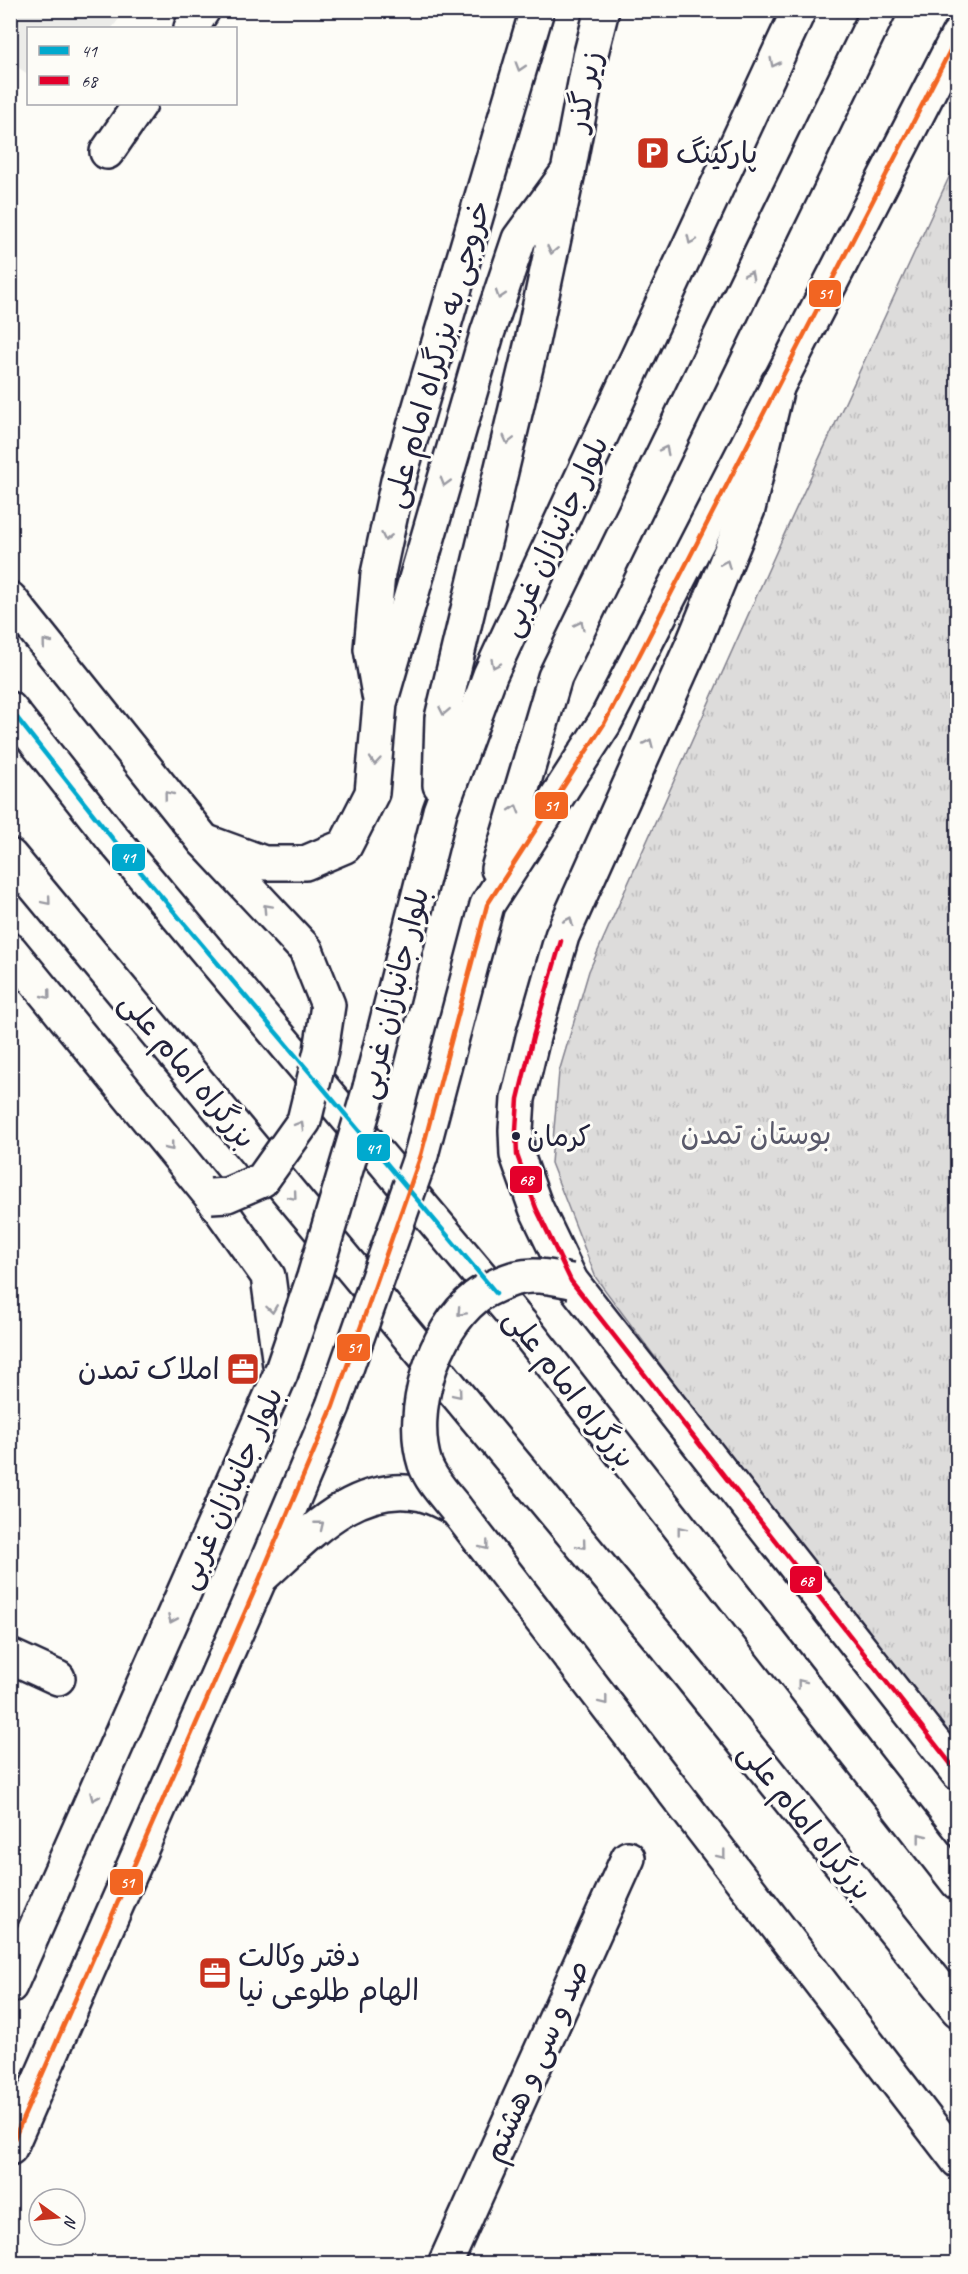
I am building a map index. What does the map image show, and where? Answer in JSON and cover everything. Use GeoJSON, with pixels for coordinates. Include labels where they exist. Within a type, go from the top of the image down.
{"type":"FeatureCollection","features":[{"type":"Feature","properties":{"kind":"main road"},"geometry":{"type":"LineString","coordinates":[[192,27],[203,10]]}},
{"type":"Feature","properties":{"kind":"main road","name":"خروجی به بزرگراه امام علی"},"geometry":{"type":"LineString","coordinates":[[380,703],[371,649],[378,574],[398,481],[537,10]]}},
{"type":"Feature","properties":{"kind":"main road","name":"زیر گذر"},"geometry":{"type":"LineString","coordinates":[[440,811],[442,718],[532,342],[590,57],[602,10]]}},
{"type":"Feature","properties":{"kind":"main road","name":"بلوار جانبازان غربی"},"geometry":{"type":"LineString","coordinates":[[10,1986],[281,1373],[314,1277],[370,1088],[440,811],[490,675],[799,10]]}},
{"type":"Feature","properties":{"kind":"main road","name":"بلوار جانبازان غربی"},"geometry":{"type":"LineString","coordinates":[[10,2148],[333,1406],[421,1155],[487,905],[555,677],[879,10]]}},
{"type":"Feature","properties":{"kind":"main road"},"geometry":{"type":"LineString","coordinates":[[957,35],[778,382],[748,509],[694,641],[562,936],[518,1099],[516,1130],[517,1155],[536,1208],[571,1281],[957,1773]]}},
{"type":"Feature","properties":{"kind":"main road"},"geometry":{"type":"LineString","coordinates":[[107,152],[139,105]]}},
{"type":"Feature","properties":{"kind":"main road"},"geometry":{"type":"LineString","coordinates":[[204,841],[264,862],[305,863],[345,846],[372,793],[380,703],[487,334],[519,239],[568,172]]}},
{"type":"Feature","properties":{"kind":"main road","name":"بلوار جانبازان غربی"},"geometry":{"type":"LineString","coordinates":[[487,905],[604,724],[778,382]]}},
{"type":"Feature","properties":{"kind":"main road"},"geometry":{"type":"LineString","coordinates":[[10,599],[204,841],[306,951],[328,1005],[321,1051],[304,1121],[262,1180],[227,1195],[211,1196]]}},
{"type":"Feature","properties":{"kind":"main road","name":"بزرگراه امام علی"},"geometry":{"type":"LineString","coordinates":[[10,709],[111,838],[520,1323],[957,1882]]}},
{"type":"Feature","properties":{"kind":"main road","name":"بزرگراه امام علی"},"geometry":{"type":"LineString","coordinates":[[10,856],[674,1656],[957,2010]]}},
{"type":"Feature","properties":{"kind":"main road"},"geometry":{"type":"LineString","coordinates":[[10,950],[211,1196],[268,1276],[281,1373]]}},
{"type":"Feature","properties":{"kind":"main road"},"geometry":{"type":"LineString","coordinates":[[571,1281],[545,1276],[518,1277],[477,1296],[455,1318],[438,1347],[426,1380],[421,1410],[421,1438],[425,1464],[437,1486],[957,2161]]}},
{"type":"Feature","properties":{"kind":"main road"},"geometry":{"type":"LineString","coordinates":[[260,1578],[344,1507],[366,1497],[393,1492],[420,1494],[456,1509]]}},
{"type":"Feature","properties":{"kind":"main road"},"geometry":{"type":"LineString","coordinates":[[10,1656],[58,1678]]}},
{"type":"Feature","properties":{"kind":"main road","name":"صد و سی و هشتم"},"geometry":{"type":"LineString","coordinates":[[445,2264],[628,1858]]}},
{"type":"Feature","properties":{"kind":"shaded area"},"geometry":{"type":"Polygon","coordinates":[[[11,10],[125,10],[113,27],[27,27],[27,73],[11,63],[11,10]]]}},
{"type":"Feature","properties":{"kind":"green space","name":"بوستان تمدن"},"geometry":{"type":"Polygon","coordinates":[[[957,160],[957,1746],[792,1541],[596,1278],[551,1163],[559,1072],[589,971],[782,539],[957,160]]]}},
{"type":"Feature","properties":{"kind":"transit line","name":"51"},"geometry":{"type":"LineString","coordinates":[[10,2148],[333,1406],[421,1155],[487,905],[604,724],[958,35]]}},
{"type":"Feature","properties":{"kind":"transit line","name":"41"},"geometry":{"type":"LineString","coordinates":[[10,709],[112,838],[496,1293]]}},
{"type":"Feature","properties":{"kind":"transit line","name":"68"},"geometry":{"type":"LineString","coordinates":[[561,941],[533,1037],[518,1099],[517,1155],[536,1208],[571,1281],[958,1773]]}},
{"type":"Feature","properties":{"kind":"place","name":"پارکینگ"},"geometry":{"type":"Point","coordinates":[653,153]}},
{"type":"Feature","properties":{"kind":"place","name":"کرمان"},"geometry":{"type":"Point","coordinates":[516,1136]}},
{"type":"Feature","properties":{"kind":"place","name":"املاک تمدن"},"geometry":{"type":"Point","coordinates":[243,1369]}},
{"type":"Feature","properties":{"kind":"place","name":"دفتر وکالت الهام طلوعی نیا"},"geometry":{"type":"Point","coordinates":[215,1973]}}]}
